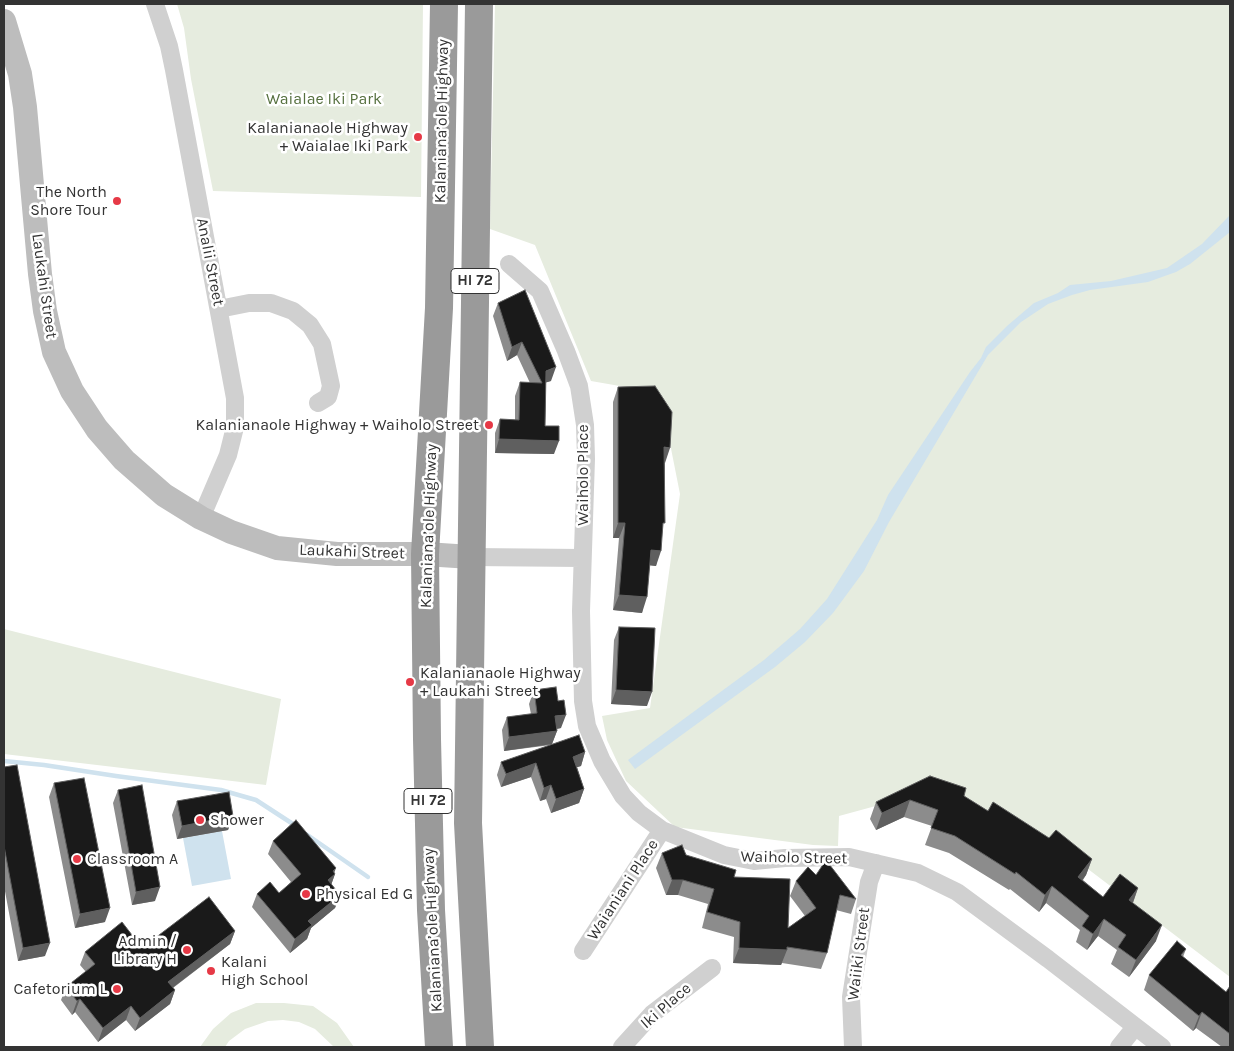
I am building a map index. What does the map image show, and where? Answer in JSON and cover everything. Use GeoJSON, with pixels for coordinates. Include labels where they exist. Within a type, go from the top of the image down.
{"type":"FeatureCollection","features":[{"type":"Feature","properties":{"kind":"highway","name":"Kalaniana’ole Highway"},"geometry":{"type":"LineString","coordinates":[[439,1047],[430,901],[426,554],[440,308],[444,4]]}},
{"type":"Feature","properties":{"kind":"highway","name":"HI 72"},"geometry":{"type":"LineString","coordinates":[[479,4],[468,824],[480,1047]]}},
{"type":"Feature","properties":{"kind":"street","name":"Analii Street"},"geometry":{"type":"LineString","coordinates":[[155,4],[167,38],[174,70],[233,384],[236,413],[235,427],[228,455],[201,518]]}},
{"type":"Feature","properties":{"kind":"street","name":"Laukahi Street"},"geometry":{"type":"LineString","coordinates":[[4,22],[20,74],[26,107],[40,274],[45,312],[54,352],[72,391],[97,429],[124,460],[164,495],[201,518],[231,532],[277,548],[337,554],[426,554],[471,557]]}},
{"type":"Feature","properties":{"kind":"street","name":"Waiholo Place"},"geometry":{"type":"LineString","coordinates":[[510,264],[540,291],[579,386],[585,425],[586,459],[582,558]]}},
{"type":"Feature","properties":{"kind":"street"},"geometry":{"type":"LineString","coordinates":[[219,309],[249,303],[272,303],[293,311],[310,325],[322,344],[331,386],[328,397],[318,403]]}},
{"type":"Feature","properties":{"kind":"street"},"geometry":{"type":"LineString","coordinates":[[471,557],[582,558]]}},
{"type":"Feature","properties":{"kind":"street","name":"Waiholo Street"},"geometry":{"type":"LineString","coordinates":[[582,558],[581,672],[586,726],[602,761],[623,796],[639,813],[662,830],[724,855],[754,861],[785,858],[849,857],[918,873],[957,892],[1162,1047]]}},
{"type":"Feature","properties":{"kind":"street","name":"Waianiani Place"},"geometry":{"type":"LineString","coordinates":[[583,951],[662,830]]}},
{"type":"Feature","properties":{"kind":"street","name":"Waiiki Street"},"geometry":{"type":"LineString","coordinates":[[853,1047],[851,996],[869,882],[876,863]]}},
{"type":"Feature","properties":{"kind":"street","name":"Iki Place"},"geometry":{"type":"LineString","coordinates":[[622,1047],[652,1014],[712,968]]}},
{"type":"Feature","properties":{"kind":"street"},"geometry":{"type":"LineString","coordinates":[[1119,1047],[1135,1027]]}},
{"type":"Feature","properties":{"kind":"green space","name":"Waialae Iki Park"},"geometry":{"type":"Polygon","coordinates":[[[177,4],[423,4],[421,197],[213,191],[191,79],[184,28],[177,4]]]}},
{"type":"Feature","properties":{"kind":"green space"},"geometry":{"type":"Polygon","coordinates":[[[495,4],[1230,4],[1230,977],[1063,850],[938,789],[839,816],[838,846],[813,845],[675,827],[626,781],[607,740],[602,716],[650,708],[680,494],[660,393],[591,381],[535,245],[490,229],[495,4]]]}},
{"type":"Feature","properties":{"kind":"green space"},"geometry":{"type":"Polygon","coordinates":[[[4,629],[281,699],[266,785],[4,754],[4,629]]]}},
{"type":"Feature","properties":{"kind":"green space"},"geometry":{"type":"Polygon","coordinates":[[[256,1003],[313,1006],[337,1023],[354,1047],[334,1047],[315,1029],[299,1022],[283,1020],[268,1021],[245,1029],[229,1041],[225,1047],[200,1047],[213,1029],[231,1013],[256,1003]]]}},
{"type":"Feature","properties":{"kind":"water"},"geometry":{"type":"Polygon","coordinates":[[[1230,215],[1230,232],[1190,264],[1176,272],[1148,282],[1090,290],[1072,295],[1048,304],[1021,322],[988,355],[889,522],[864,571],[833,613],[805,642],[775,667],[635,769],[628,760],[764,660],[800,629],[827,599],[877,520],[888,495],[981,358],[986,347],[1007,326],[1034,303],[1058,293],[1070,285],[1111,281],[1167,268],[1202,244],[1230,215]]]}},
{"type":"Feature","properties":{"kind":"water"},"geometry":{"type":"Polygon","coordinates":[[[222,831],[231,879],[192,886],[183,838],[222,831]]]}},
{"type":"Feature","properties":{"kind":"building"},"geometry":{"type":"Polygon","coordinates":[[[525,290],[556,367],[546,371],[545,426],[559,426],[559,441],[499,439],[500,419],[519,420],[520,382],[542,383],[522,342],[512,347],[498,303],[525,290]]]}},
{"type":"Feature","properties":{"kind":"building"},"geometry":{"type":"Polygon","coordinates":[[[655,386],[672,412],[670,448],[664,447],[665,523],[663,523],[661,551],[651,550],[647,597],[619,595],[625,523],[618,523],[618,387],[655,386]]]}},
{"type":"Feature","properties":{"kind":"building"},"geometry":{"type":"Polygon","coordinates":[[[619,627],[655,628],[652,692],[616,690],[619,627]]]}},
{"type":"Feature","properties":{"kind":"building"},"geometry":{"type":"Polygon","coordinates":[[[556,687],[558,701],[564,700],[566,715],[555,716],[557,731],[509,737],[507,717],[537,713],[534,690],[556,687]]]}},
{"type":"Feature","properties":{"kind":"building"},"geometry":{"type":"Polygon","coordinates":[[[579,735],[585,752],[573,757],[584,789],[556,799],[551,785],[544,788],[536,763],[506,774],[501,762],[579,735]]]}},
{"type":"Feature","properties":{"kind":"building"},"geometry":{"type":"Polygon","coordinates":[[[17,765],[50,943],[23,948],[4,846],[4,767],[17,765]]]}},
{"type":"Feature","properties":{"kind":"building"},"geometry":{"type":"Polygon","coordinates":[[[930,776],[966,788],[964,796],[988,811],[993,802],[1049,838],[1056,830],[1092,859],[1078,877],[1103,897],[1120,874],[1138,888],[1129,900],[1162,925],[1136,960],[1118,947],[1126,935],[1104,919],[1093,934],[1082,926],[1089,916],[1052,886],[1045,895],[1016,872],[1015,874],[955,836],[931,828],[938,810],[910,800],[882,813],[876,802],[930,776]]]}},
{"type":"Feature","properties":{"kind":"building","name":"Classroom A"},"geometry":{"type":"Polygon","coordinates":[[[84,778],[110,908],[80,914],[54,783],[84,778]]]}},
{"type":"Feature","properties":{"kind":"building"},"geometry":{"type":"Polygon","coordinates":[[[142,785],[160,887],[136,892],[118,790],[142,785]]]}},
{"type":"Feature","properties":{"kind":"building"},"geometry":{"type":"Polygon","coordinates":[[[229,792],[233,816],[182,826],[177,801],[229,792]]]}},
{"type":"Feature","properties":{"kind":"building","name":"Physical Ed G"},"geometry":{"type":"Polygon","coordinates":[[[296,820],[336,868],[333,871],[335,874],[328,880],[340,895],[308,921],[312,925],[295,939],[257,894],[270,882],[279,893],[301,874],[273,841],[296,820]]]}},
{"type":"Feature","properties":{"kind":"building"},"geometry":{"type":"Polygon","coordinates":[[[682,845],[686,855],[736,870],[734,877],[790,879],[788,928],[816,908],[796,881],[808,867],[816,875],[826,860],[856,899],[840,895],[827,953],[787,947],[787,950],[739,948],[740,922],[707,912],[714,889],[683,880],[672,880],[662,853],[682,845]]]}},
{"type":"Feature","properties":{"kind":"building"},"geometry":{"type":"Polygon","coordinates":[[[209,897],[235,931],[168,982],[175,990],[140,1018],[131,1006],[103,1028],[80,999],[77,1001],[66,987],[95,964],[85,952],[122,922],[142,948],[209,897]]]}},
{"type":"Feature","properties":{"kind":"building"},"geometry":{"type":"Polygon","coordinates":[[[1177,941],[1186,949],[1181,955],[1226,992],[1230,986],[1230,1034],[1202,1012],[1199,1016],[1149,975],[1177,941]]]}},
{"type":"Feature","properties":{"kind":"waterway"},"geometry":{"type":"LineString","coordinates":[[4,761],[221,790],[256,800],[296,826]]}},
{"type":"Feature","properties":{"kind":"waterway"},"geometry":{"type":"LineString","coordinates":[[306,834],[368,877]]}},
{"type":"Feature","properties":{"kind":"place","name":"Kalanianaole Highway + Waialae Iki Park"},"geometry":{"type":"Point","coordinates":[418,137]}},
{"type":"Feature","properties":{"kind":"place","name":"The North Shore Tour"},"geometry":{"type":"Point","coordinates":[117,201]}},
{"type":"Feature","properties":{"kind":"place","name":"Kalanianaole Highway + Waiholo Street"},"geometry":{"type":"Point","coordinates":[489,425]}},
{"type":"Feature","properties":{"kind":"place","name":"Kalanianaole Highway + Laukahi Street"},"geometry":{"type":"Point","coordinates":[410,682]}},
{"type":"Feature","properties":{"kind":"place","name":"Shower"},"geometry":{"type":"Point","coordinates":[200,820]}},
{"type":"Feature","properties":{"kind":"place","name":"Classroom A"},"geometry":{"type":"Point","coordinates":[77,859]}},
{"type":"Feature","properties":{"kind":"place","name":"Physical Ed G"},"geometry":{"type":"Point","coordinates":[306,894]}},
{"type":"Feature","properties":{"kind":"place","name":"Admin / Library H"},"geometry":{"type":"Point","coordinates":[187,950]}},
{"type":"Feature","properties":{"kind":"place","name":"Kalani High School"},"geometry":{"type":"Point","coordinates":[211,971]}},
{"type":"Feature","properties":{"kind":"place","name":"Cafetorium L"},"geometry":{"type":"Point","coordinates":[117,989]}}]}
